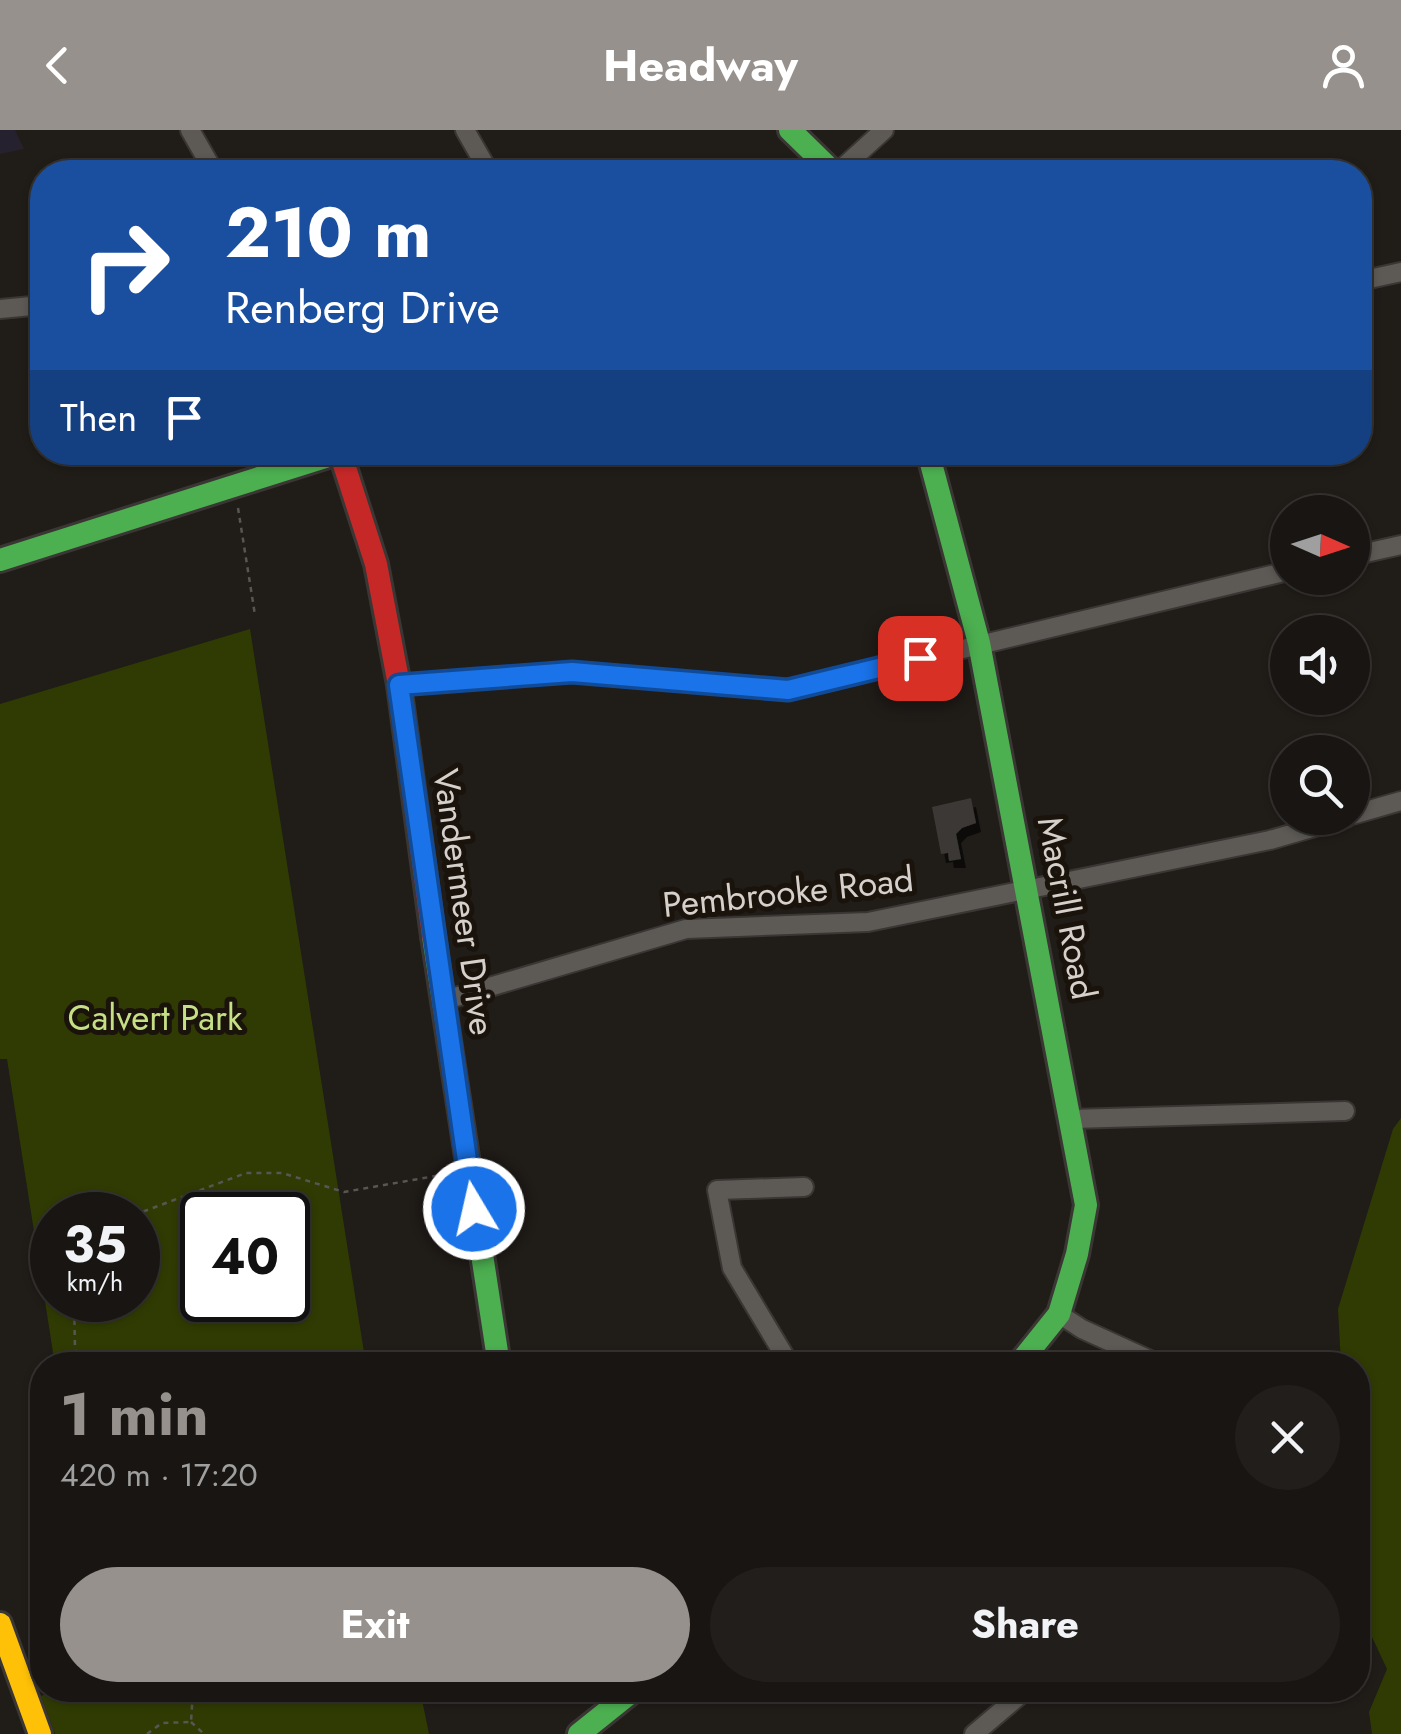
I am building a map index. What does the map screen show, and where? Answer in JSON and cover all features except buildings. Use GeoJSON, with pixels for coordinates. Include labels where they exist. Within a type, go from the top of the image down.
{"type":"FeatureCollection","features":[{"type":"Feature","properties":{"kind":"street"},"geometry":{"type":"LineString","coordinates":[[190,130],[207,160]]}},
{"type":"Feature","properties":{"kind":"street"},"geometry":{"type":"LineString","coordinates":[[465,130],[482,160]]}},
{"type":"Feature","properties":{"kind":"street"},"geometry":{"type":"LineString","coordinates":[[790,130],[823,160]]}},
{"type":"Feature","properties":{"kind":"street"},"geometry":{"type":"LineString","coordinates":[[850,160],[884,130]]}},
{"type":"Feature","properties":{"kind":"street"},"geometry":{"type":"LineString","coordinates":[[1372,278],[1401,272]]}},
{"type":"Feature","properties":{"kind":"street"},"geometry":{"type":"LineString","coordinates":[[0,310],[30,307]]}},
{"type":"Feature","properties":{"kind":"street"},"geometry":{"type":"LineString","coordinates":[[0,560],[301,465]]}},
{"type":"Feature","properties":{"kind":"street","name":"Vandermeer Drive"},"geometry":{"type":"LineString","coordinates":[[344,465],[376,564],[399,685],[496,1352]]}},
{"type":"Feature","properties":{"kind":"street","name":"Macrill Road"},"geometry":{"type":"LineString","coordinates":[[931,465],[979,642],[1086,1205],[1078,1254],[1059,1314],[1028,1352]]}},
{"type":"Feature","properties":{"kind":"street"},"geometry":{"type":"LineString","coordinates":[[1370,552],[1401,545]]}},
{"type":"Feature","properties":{"kind":"street"},"geometry":{"type":"LineString","coordinates":[[399,685],[572,672],[788,690],[1270,575]]}},
{"type":"Feature","properties":{"kind":"street","name":"Pembrooke Road"},"geometry":{"type":"LineString","coordinates":[[1370,810],[1401,801]]}},
{"type":"Feature","properties":{"kind":"street","name":"Pembrooke Road"},"geometry":{"type":"LineString","coordinates":[[442,1001],[686,929],[868,922],[1286,835]]}},
{"type":"Feature","properties":{"kind":"street"},"geometry":{"type":"LineString","coordinates":[[1072,1119],[1345,1111]]}},
{"type":"Feature","properties":{"kind":"street"},"geometry":{"type":"LineString","coordinates":[[782,1352],[732,1268],[717,1190],[804,1187]]}},
{"type":"Feature","properties":{"kind":"street"},"geometry":{"type":"LineString","coordinates":[[1059,1314],[1132,1352]]}},
{"type":"Feature","properties":{"kind":"street"},"geometry":{"type":"LineString","coordinates":[[0,1624],[40,1734]]}},
{"type":"Feature","properties":{"kind":"street"},"geometry":{"type":"LineString","coordinates":[[578,1734],[619,1702]]}},
{"type":"Feature","properties":{"kind":"street"},"geometry":{"type":"LineString","coordinates":[[974,1734],[1012,1702]]}},
{"type":"Feature","properties":{"kind":"path"},"geometry":{"type":"LineString","coordinates":[[234,486],[255,615]]}},
{"type":"Feature","properties":{"kind":"path"},"geometry":{"type":"LineString","coordinates":[[160,1205],[246,1174],[282,1173],[344,1192],[468,1170]]}},
{"type":"Feature","properties":{"kind":"path"},"geometry":{"type":"LineString","coordinates":[[74,1322],[76,1352]]}},
{"type":"Feature","properties":{"kind":"path"},"geometry":{"type":"LineString","coordinates":[[192,1722],[193,1702]]}},
{"type":"Feature","properties":{"kind":"path"},"geometry":{"type":"LineString","coordinates":[[147,1734],[162,1722],[192,1722],[204,1734]]}},
{"type":"Feature","properties":{"kind":"shaded area"},"geometry":{"type":"Polygon","coordinates":[[[0,130],[15,130],[24,149],[0,154],[0,130]]]}},
{"type":"Feature","properties":{"kind":"green space","name":"Calvert Park"},"geometry":{"type":"Polygon","coordinates":[[[250,629],[364,1352],[53,1352],[48,1322],[160,1322],[160,1192],[30,1192],[30,1206],[7,1059],[0,1059],[0,704],[250,629]]]}},
{"type":"Feature","properties":{"kind":"green space"},"geometry":{"type":"Polygon","coordinates":[[[1401,1118],[1401,1734],[1372,1734],[1369,1712],[1387,1669],[1370,1633],[1370,1352],[1340,1352],[1338,1309],[1393,1129],[1401,1118]]]}},
{"type":"Feature","properties":{"kind":"green space"},"geometry":{"type":"Polygon","coordinates":[[[43,1702],[422,1702],[429,1734],[55,1734],[43,1702]]]}},
{"type":"Feature","properties":{"kind":"traffic: fast"},"geometry":{"type":"LineString","coordinates":[[790,130],[821,160]]}},
{"type":"Feature","properties":{"kind":"traffic: fast"},"geometry":{"type":"LineString","coordinates":[[0,560],[300,465]]}},
{"type":"Feature","properties":{"kind":"traffic: fast"},"geometry":{"type":"LineString","coordinates":[[931,465],[979,643],[1086,1205],[1077,1254],[1059,1314],[1028,1352]]}},
{"type":"Feature","properties":{"kind":"traffic: fast"},"geometry":{"type":"LineString","coordinates":[[433,936],[497,1352]]}},
{"type":"Feature","properties":{"kind":"traffic: fast"},"geometry":{"type":"LineString","coordinates":[[579,1734],[619,1702]]}},
{"type":"Feature","properties":{"kind":"traffic: slow"},"geometry":{"type":"LineString","coordinates":[[0,1624],[40,1734]]}},
{"type":"Feature","properties":{"kind":"traffic: jam"},"geometry":{"type":"LineString","coordinates":[[344,465],[376,564],[399,685],[433,936]]}},
{"type":"Feature","properties":{"kind":"route"},"geometry":{"type":"LineString","coordinates":[[474,1209],[399,685],[572,672],[788,690],[920,658]]}}]}
